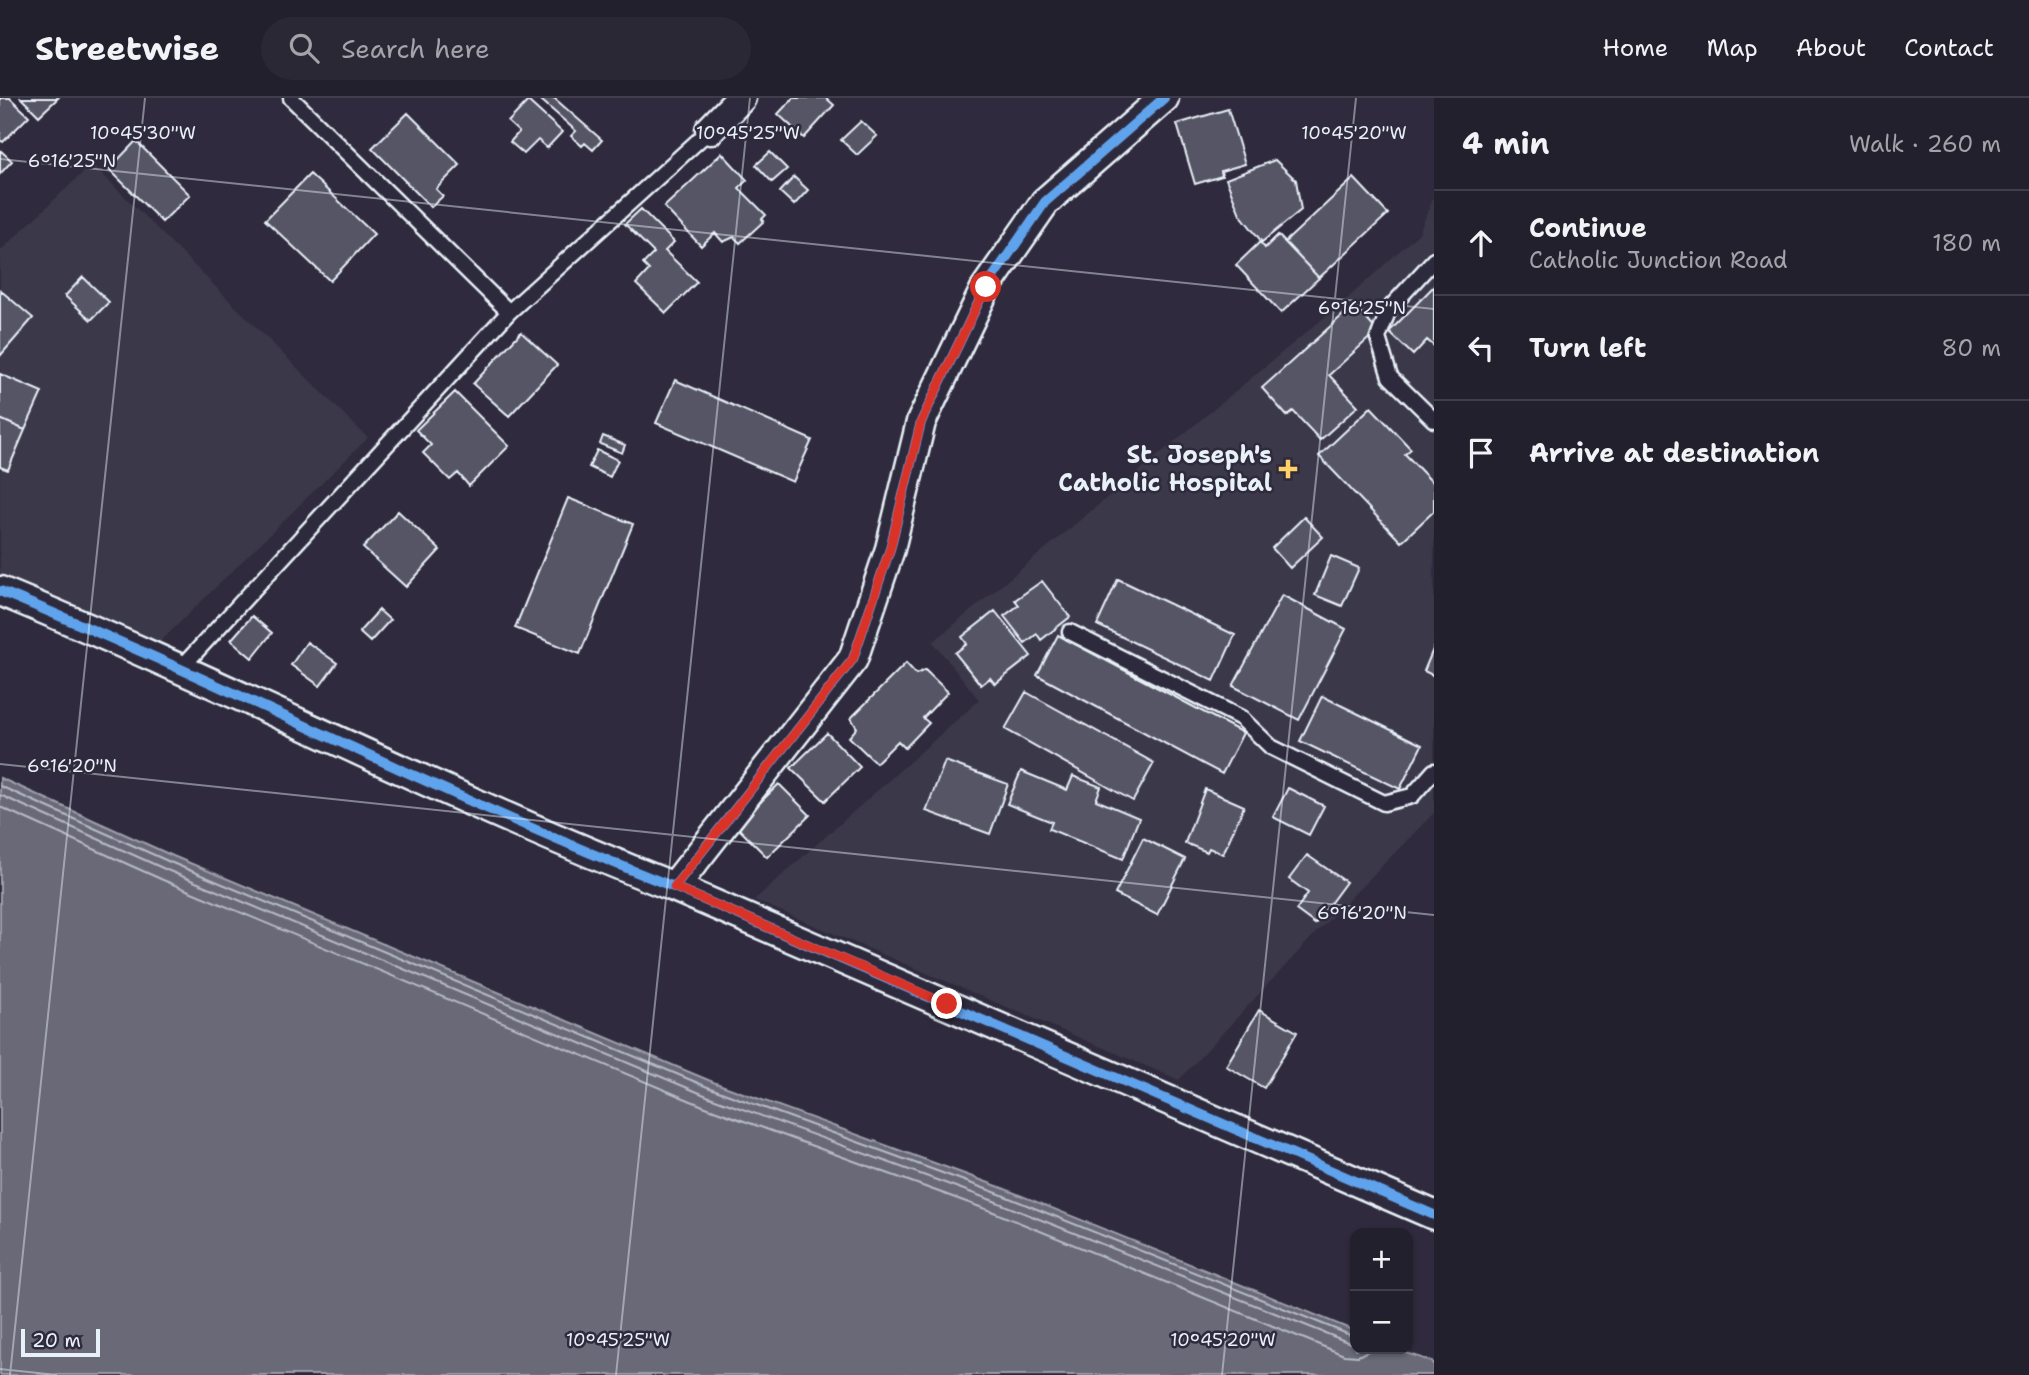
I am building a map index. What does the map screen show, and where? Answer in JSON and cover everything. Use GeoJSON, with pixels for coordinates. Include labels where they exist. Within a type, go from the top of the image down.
{"type":"FeatureCollection","features":[{"type":"Feature","properties":{"kind":"street"},"geometry":{"type":"LineString","coordinates":[[709,130],[741,98]]}},
{"type":"Feature","properties":{"kind":"street"},"geometry":{"type":"LineString","coordinates":[[674,887],[853,659],[890,549],[921,422],[986,287],[1045,202],[1164,98]]}},
{"type":"Feature","properties":{"kind":"street"},"geometry":{"type":"LineString","coordinates":[[0,591],[181,668],[570,846],[674,887],[1434,1215]]}},
{"type":"Feature","properties":{"kind":"lane"},"geometry":{"type":"LineString","coordinates":[[291,98],[509,312]]}},
{"type":"Feature","properties":{"kind":"lane"},"geometry":{"type":"LineString","coordinates":[[181,668],[509,312],[709,130]]}},
{"type":"Feature","properties":{"kind":"lane"},"geometry":{"type":"LineString","coordinates":[[1434,260],[1389,309],[1378,338],[1390,377],[1434,420]]}},
{"type":"Feature","properties":{"kind":"lane"},"geometry":{"type":"LineString","coordinates":[[1070,632],[1241,718],[1271,747],[1384,803],[1412,796],[1434,771]]}},
{"type":"Feature","properties":{"kind":"shaded area"},"geometry":{"type":"Polygon","coordinates":[[[92,164],[368,438],[154,648],[0,578],[0,251],[92,164]]]}},
{"type":"Feature","properties":{"kind":"shaded area","name":"St. Joseph's Catholic Hospital"},"geometry":{"type":"Polygon","coordinates":[[[1434,195],[1434,813],[1315,934],[1179,1080],[754,900],[979,700],[933,642],[1350,296],[1419,233],[1434,195]]]}},
{"type":"Feature","properties":{"kind":"water"},"geometry":{"type":"Polygon","coordinates":[[[0,778],[173,856],[713,1082],[1000,1187],[1350,1329],[1350,1354],[1409,1354],[1434,1363],[1434,1375],[0,1375],[0,778]]]}},
{"type":"Feature","properties":{"kind":"building"},"geometry":{"type":"Polygon","coordinates":[[[0,98],[10,98],[29,116],[3,142],[0,140],[0,98]]]}},
{"type":"Feature","properties":{"kind":"building"},"geometry":{"type":"Polygon","coordinates":[[[21,98],[58,98],[39,116],[21,98]]]}},
{"type":"Feature","properties":{"kind":"building"},"geometry":{"type":"Polygon","coordinates":[[[554,98],[602,140],[593,150],[585,143],[582,146],[571,136],[576,131],[541,100],[554,98]]]}},
{"type":"Feature","properties":{"kind":"building"},"geometry":{"type":"Polygon","coordinates":[[[793,98],[826,98],[834,105],[804,138],[778,114],[793,98]]]}},
{"type":"Feature","properties":{"kind":"building"},"geometry":{"type":"Polygon","coordinates":[[[528,101],[562,132],[547,148],[538,140],[524,154],[510,142],[519,132],[508,122],[528,101]]]}},
{"type":"Feature","properties":{"kind":"building"},"geometry":{"type":"Polygon","coordinates":[[[1228,109],[1245,164],[1221,171],[1222,176],[1195,184],[1177,124],[1228,109]]]}},
{"type":"Feature","properties":{"kind":"building"},"geometry":{"type":"Polygon","coordinates":[[[408,113],[460,165],[436,189],[443,196],[431,207],[372,148],[408,113]]]}},
{"type":"Feature","properties":{"kind":"building"},"geometry":{"type":"Polygon","coordinates":[[[861,121],[877,136],[857,155],[841,140],[861,121]]]}},
{"type":"Feature","properties":{"kind":"building"},"geometry":{"type":"Polygon","coordinates":[[[136,141],[190,195],[162,222],[109,169],[136,141]]]}},
{"type":"Feature","properties":{"kind":"building"},"geometry":{"type":"Polygon","coordinates":[[[0,150],[12,161],[0,174],[0,150]]]}},
{"type":"Feature","properties":{"kind":"building"},"geometry":{"type":"Polygon","coordinates":[[[770,152],[787,169],[772,182],[756,165],[770,152]]]}},
{"type":"Feature","properties":{"kind":"building"},"geometry":{"type":"Polygon","coordinates":[[[722,153],[747,180],[739,188],[766,215],[762,219],[764,221],[740,243],[734,237],[723,242],[715,233],[701,246],[664,207],[722,153]]]}},
{"type":"Feature","properties":{"kind":"building"},"geometry":{"type":"Polygon","coordinates":[[[1275,160],[1296,180],[1301,210],[1262,242],[1240,214],[1226,179],[1275,160]]]}},
{"type":"Feature","properties":{"kind":"building"},"geometry":{"type":"Polygon","coordinates":[[[310,174],[374,234],[330,281],[265,220],[310,174]]]}},
{"type":"Feature","properties":{"kind":"building"},"geometry":{"type":"Polygon","coordinates":[[[794,177],[808,190],[794,205],[780,192],[794,177]]]}},
{"type":"Feature","properties":{"kind":"building"},"geometry":{"type":"Polygon","coordinates":[[[1354,178],[1388,214],[1319,278],[1285,242],[1354,178]]]}},
{"type":"Feature","properties":{"kind":"building"},"geometry":{"type":"Polygon","coordinates":[[[641,209],[674,242],[665,251],[697,282],[666,313],[636,284],[649,270],[643,264],[654,253],[625,224],[641,209]]]}},
{"type":"Feature","properties":{"kind":"building"},"geometry":{"type":"Polygon","coordinates":[[[1278,235],[1319,278],[1281,313],[1236,265],[1260,242],[1265,248],[1278,235]]]}},
{"type":"Feature","properties":{"kind":"building"},"geometry":{"type":"Polygon","coordinates":[[[83,277],[109,302],[91,320],[65,296],[83,277]]]}},
{"type":"Feature","properties":{"kind":"building"},"geometry":{"type":"Polygon","coordinates":[[[1434,286],[1434,346],[1427,340],[1413,355],[1389,332],[1434,286]]]}},
{"type":"Feature","properties":{"kind":"building"},"geometry":{"type":"Polygon","coordinates":[[[0,290],[33,318],[0,356],[0,290]]]}},
{"type":"Feature","properties":{"kind":"building"},"geometry":{"type":"Polygon","coordinates":[[[1354,305],[1377,331],[1329,375],[1358,406],[1320,440],[1293,411],[1287,416],[1262,388],[1354,305]]]}},
{"type":"Feature","properties":{"kind":"building"},"geometry":{"type":"Polygon","coordinates":[[[521,332],[557,365],[509,416],[473,384],[521,332]]]}},
{"type":"Feature","properties":{"kind":"building"},"geometry":{"type":"Polygon","coordinates":[[[0,374],[42,392],[25,430],[0,419],[0,374]]]}},
{"type":"Feature","properties":{"kind":"building"},"geometry":{"type":"Polygon","coordinates":[[[675,380],[812,440],[793,482],[656,423],[675,380]]]}},
{"type":"Feature","properties":{"kind":"building"},"geometry":{"type":"Polygon","coordinates":[[[455,392],[509,446],[469,486],[458,473],[450,480],[423,453],[431,445],[416,430],[455,392]]]}},
{"type":"Feature","properties":{"kind":"building"},"geometry":{"type":"Polygon","coordinates":[[[1371,407],[1411,449],[1405,454],[1434,484],[1434,511],[1401,542],[1319,456],[1371,407]]]}},
{"type":"Feature","properties":{"kind":"building"},"geometry":{"type":"Polygon","coordinates":[[[0,419],[25,430],[8,470],[0,467],[0,419]]]}},
{"type":"Feature","properties":{"kind":"building"},"geometry":{"type":"Polygon","coordinates":[[[603,436],[625,445],[622,453],[600,444],[603,436]]]}},
{"type":"Feature","properties":{"kind":"building"},"geometry":{"type":"Polygon","coordinates":[[[597,450],[618,460],[610,477],[589,467],[597,450]]]}},
{"type":"Feature","properties":{"kind":"building"},"geometry":{"type":"Polygon","coordinates":[[[568,498],[633,524],[580,654],[515,628],[568,498]]]}},
{"type":"Feature","properties":{"kind":"building"},"geometry":{"type":"Polygon","coordinates":[[[398,511],[440,550],[406,587],[363,548],[398,511]]]}},
{"type":"Feature","properties":{"kind":"building"},"geometry":{"type":"Polygon","coordinates":[[[1304,517],[1323,537],[1290,568],[1272,548],[1304,517]]]}},
{"type":"Feature","properties":{"kind":"building"},"geometry":{"type":"Polygon","coordinates":[[[1331,556],[1359,568],[1342,606],[1315,595],[1331,556]]]}},
{"type":"Feature","properties":{"kind":"building"},"geometry":{"type":"Polygon","coordinates":[[[1118,579],[1235,635],[1214,681],[1097,625],[1118,579]]]}},
{"type":"Feature","properties":{"kind":"building"},"geometry":{"type":"Polygon","coordinates":[[[1042,581],[1070,617],[1041,640],[1037,634],[1025,643],[1004,616],[1019,605],[1015,600],[1042,581]]]}},
{"type":"Feature","properties":{"kind":"building"},"geometry":{"type":"Polygon","coordinates":[[[1282,595],[1346,629],[1299,720],[1233,686],[1282,595]]]}},
{"type":"Feature","properties":{"kind":"building"},"geometry":{"type":"Polygon","coordinates":[[[379,610],[390,620],[370,642],[359,632],[379,610]]]}},
{"type":"Feature","properties":{"kind":"building"},"geometry":{"type":"Polygon","coordinates":[[[995,611],[1031,656],[995,684],[990,678],[981,685],[955,653],[967,644],[962,637],[995,611]]]}},
{"type":"Feature","properties":{"kind":"building"},"geometry":{"type":"Polygon","coordinates":[[[252,616],[272,633],[252,658],[231,640],[252,616]]]}},
{"type":"Feature","properties":{"kind":"building"},"geometry":{"type":"Polygon","coordinates":[[[1058,635],[1243,733],[1222,774],[1037,675],[1058,635]]]}},
{"type":"Feature","properties":{"kind":"building"},"geometry":{"type":"Polygon","coordinates":[[[307,642],[337,663],[320,686],[291,665],[307,642]]]}},
{"type":"Feature","properties":{"kind":"building"},"geometry":{"type":"Polygon","coordinates":[[[1434,647],[1434,676],[1424,671],[1434,647]]]}},
{"type":"Feature","properties":{"kind":"building"},"geometry":{"type":"Polygon","coordinates":[[[906,663],[916,674],[925,670],[948,692],[923,718],[929,723],[905,748],[898,741],[876,763],[849,737],[857,728],[851,718],[906,663]]]}},
{"type":"Feature","properties":{"kind":"building"},"geometry":{"type":"Polygon","coordinates":[[[1026,692],[1154,763],[1133,801],[1005,729],[1026,692]]]}},
{"type":"Feature","properties":{"kind":"building"},"geometry":{"type":"Polygon","coordinates":[[[1322,696],[1422,745],[1400,789],[1300,741],[1322,696]]]}},
{"type":"Feature","properties":{"kind":"building"},"geometry":{"type":"Polygon","coordinates":[[[827,733],[860,767],[825,801],[791,768],[827,733]]]}},
{"type":"Feature","properties":{"kind":"building"},"geometry":{"type":"Polygon","coordinates":[[[945,761],[1008,784],[990,834],[926,811],[945,761]]]}},
{"type":"Feature","properties":{"kind":"building"},"geometry":{"type":"Polygon","coordinates":[[[1021,771],[1067,790],[1073,776],[1101,787],[1096,800],[1139,818],[1123,859],[1049,829],[1052,822],[1007,804],[1021,771]]]}},
{"type":"Feature","properties":{"kind":"building"},"geometry":{"type":"Polygon","coordinates":[[[779,784],[810,815],[767,857],[736,826],[779,784]]]}},
{"type":"Feature","properties":{"kind":"building"},"geometry":{"type":"Polygon","coordinates":[[[1288,788],[1324,806],[1309,835],[1273,817],[1288,788]]]}},
{"type":"Feature","properties":{"kind":"building"},"geometry":{"type":"Polygon","coordinates":[[[1205,789],[1244,806],[1223,854],[1209,848],[1207,852],[1185,843],[1205,789]]]}},
{"type":"Feature","properties":{"kind":"building"},"geometry":{"type":"Polygon","coordinates":[[[1143,838],[1185,859],[1157,915],[1115,894],[1143,838]]]}},
{"type":"Feature","properties":{"kind":"building"},"geometry":{"type":"Polygon","coordinates":[[[1307,855],[1346,882],[1315,924],[1296,910],[1308,893],[1289,879],[1307,855]]]}},
{"type":"Feature","properties":{"kind":"building"},"geometry":{"type":"Polygon","coordinates":[[[1259,1010],[1297,1032],[1264,1088],[1226,1066],[1259,1010]]]}},
{"type":"Feature","properties":{"kind":"cycle path"},"geometry":{"type":"LineString","coordinates":[[674,887],[853,659],[890,549],[921,422],[986,287],[1045,202],[1164,98]]}},
{"type":"Feature","properties":{"kind":"cycle path"},"geometry":{"type":"LineString","coordinates":[[0,591],[169,664],[504,816],[1434,1215]]}},
{"type":"Feature","properties":{"kind":"place","name":"St. Joseph's Catholic Hospital"},"geometry":{"type":"Point","coordinates":[1288,469]}},
{"type":"Feature","properties":{"kind":"route"},"geometry":{"type":"LineString","coordinates":[[947,1004],[674,887],[853,659],[890,549],[921,422],[986,287]]}}]}
